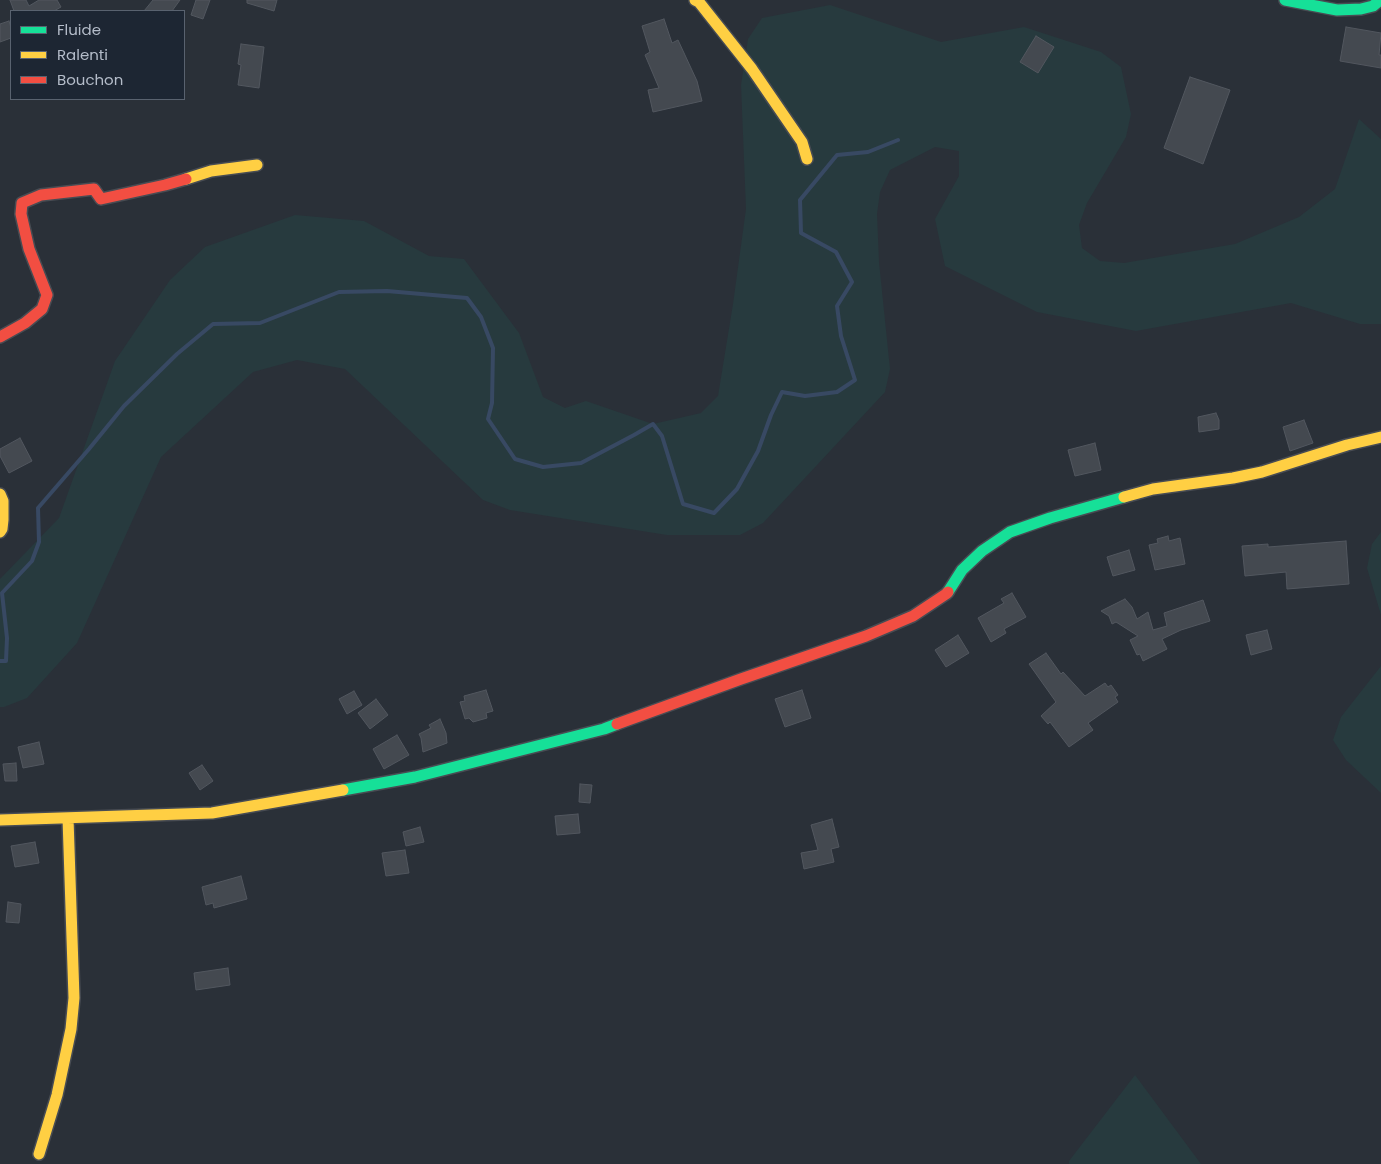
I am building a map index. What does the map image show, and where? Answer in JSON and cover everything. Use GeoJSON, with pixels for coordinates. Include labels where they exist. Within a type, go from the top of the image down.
{"type":"FeatureCollection","features":[{"type":"Feature","properties":{"kind":"street"},"geometry":{"type":"LineString","coordinates":[[695,0],[699,2],[752,69],[802,142],[807,159]]}},
{"type":"Feature","properties":{"kind":"street"},"geometry":{"type":"LineString","coordinates":[[1285,0],[1337,10],[1361,9],[1373,6],[1380,0]]}},
{"type":"Feature","properties":{"kind":"street"},"geometry":{"type":"LineString","coordinates":[[0,337],[25,323],[42,309],[47,295],[29,249],[20,214],[22,203],[41,196],[94,189],[101,199],[211,171],[257,164]]}},
{"type":"Feature","properties":{"kind":"street"},"geometry":{"type":"LineString","coordinates":[[0,820],[212,813],[415,777],[604,729],[866,636],[913,616],[946,594],[962,570],[982,551],[1010,532],[1050,518],[1153,489],[1252,474],[1381,436]]}},
{"type":"Feature","properties":{"kind":"street"},"geometry":{"type":"LineString","coordinates":[[0,494],[3,501],[4,520],[0,532]]}},
{"type":"Feature","properties":{"kind":"street"},"geometry":{"type":"LineString","coordinates":[[39,1154],[57,1095],[72,1029],[74,998],[68,818]]}},
{"type":"Feature","properties":{"kind":"green space"},"geometry":{"type":"Polygon","coordinates":[[[830,5],[941,42],[1024,27],[1101,52],[1121,67],[1131,114],[1126,137],[1087,203],[1079,225],[1082,248],[1100,261],[1124,263],[1235,244],[1299,217],[1335,189],[1359,119],[1381,139],[1381,324],[1360,324],[1291,303],[1136,331],[1037,312],[945,266],[935,219],[959,176],[959,151],[935,147],[890,170],[880,192],[877,214],[879,262],[890,369],[885,392],[763,523],[740,535],[667,535],[510,510],[483,500],[345,369],[297,360],[253,372],[161,457],[77,643],[27,698],[0,707],[0,579],[59,518],[115,361],[170,280],[205,247],[295,215],[364,221],[429,256],[464,259],[519,333],[543,397],[565,408],[586,401],[653,424],[701,413],[718,396],[746,209],[741,85],[748,39],[762,18],[830,5]]]}},
{"type":"Feature","properties":{"kind":"green space"},"geometry":{"type":"Polygon","coordinates":[[[1381,532],[1381,615],[1367,568],[1372,544],[1381,532]]]}},
{"type":"Feature","properties":{"kind":"green space"},"geometry":{"type":"Polygon","coordinates":[[[1381,666],[1381,793],[1346,760],[1333,740],[1341,717],[1381,666]]]}},
{"type":"Feature","properties":{"kind":"green space"},"geometry":{"type":"Polygon","coordinates":[[[1135,1075],[1201,1164],[1069,1164],[1069,1161],[1135,1075]]]}},
{"type":"Feature","properties":{"kind":"building"},"geometry":{"type":"Polygon","coordinates":[[[10,0],[26,0],[29,6],[39,0],[57,0],[61,7],[56,10],[14,10],[10,0]]]}},
{"type":"Feature","properties":{"kind":"building"},"geometry":{"type":"Polygon","coordinates":[[[153,0],[180,0],[173,10],[145,10],[153,0]]]}},
{"type":"Feature","properties":{"kind":"building"},"geometry":{"type":"Polygon","coordinates":[[[196,0],[210,0],[203,19],[191,15],[196,0]]]}},
{"type":"Feature","properties":{"kind":"building"},"geometry":{"type":"Polygon","coordinates":[[[247,0],[277,0],[274,11],[247,3],[247,0]]]}},
{"type":"Feature","properties":{"kind":"building"},"geometry":{"type":"Polygon","coordinates":[[[664,19],[672,43],[678,40],[697,81],[702,101],[653,112],[648,90],[659,88],[645,55],[650,52],[642,26],[664,19]]]}},
{"type":"Feature","properties":{"kind":"building"},"geometry":{"type":"Polygon","coordinates":[[[9,21],[10,38],[0,42],[0,24],[9,21]]]}},
{"type":"Feature","properties":{"kind":"building"},"geometry":{"type":"Polygon","coordinates":[[[1346,27],[1381,33],[1379,55],[1381,55],[1381,68],[1340,61],[1346,27]]]}},
{"type":"Feature","properties":{"kind":"building"},"geometry":{"type":"Polygon","coordinates":[[[1036,36],[1054,47],[1038,73],[1020,62],[1036,36]]]}},
{"type":"Feature","properties":{"kind":"building"},"geometry":{"type":"Polygon","coordinates":[[[241,44],[264,47],[259,88],[238,85],[241,65],[238,64],[241,44]]]}},
{"type":"Feature","properties":{"kind":"building"},"geometry":{"type":"Polygon","coordinates":[[[1190,77],[1230,90],[1203,164],[1164,148],[1190,77]]]}},
{"type":"Feature","properties":{"kind":"building"},"geometry":{"type":"Polygon","coordinates":[[[1216,413],[1219,420],[1219,429],[1199,432],[1198,417],[1216,413]]]}},
{"type":"Feature","properties":{"kind":"building"},"geometry":{"type":"Polygon","coordinates":[[[1304,420],[1313,443],[1290,451],[1283,427],[1304,420]]]}},
{"type":"Feature","properties":{"kind":"building"},"geometry":{"type":"Polygon","coordinates":[[[20,438],[32,461],[9,473],[0,456],[0,449],[20,438]]]}},
{"type":"Feature","properties":{"kind":"building"},"geometry":{"type":"Polygon","coordinates":[[[1095,443],[1101,470],[1075,476],[1068,450],[1095,443]]]}},
{"type":"Feature","properties":{"kind":"building"},"geometry":{"type":"Polygon","coordinates":[[[1168,536],[1169,541],[1180,538],[1185,564],[1155,570],[1149,545],[1158,543],[1157,539],[1168,536]]]}},
{"type":"Feature","properties":{"kind":"building"},"geometry":{"type":"Polygon","coordinates":[[[1346,541],[1349,584],[1287,589],[1286,572],[1245,576],[1242,546],[1268,544],[1268,547],[1346,541]]]}},
{"type":"Feature","properties":{"kind":"building"},"geometry":{"type":"Polygon","coordinates":[[[1129,550],[1135,570],[1113,576],[1107,557],[1129,550]]]}},
{"type":"Feature","properties":{"kind":"building"},"geometry":{"type":"Polygon","coordinates":[[[1012,593],[1026,617],[1004,629],[1006,633],[991,642],[978,618],[1004,603],[1001,599],[1012,593]]]}},
{"type":"Feature","properties":{"kind":"building"},"geometry":{"type":"Polygon","coordinates":[[[1125,599],[1132,607],[1137,619],[1148,612],[1153,630],[1167,626],[1164,613],[1203,600],[1210,621],[1181,630],[1162,639],[1167,649],[1143,661],[1140,654],[1137,655],[1130,640],[1138,636],[1116,622],[1112,624],[1109,616],[1101,611],[1125,599]]]}},
{"type":"Feature","properties":{"kind":"building"},"geometry":{"type":"Polygon","coordinates":[[[1267,630],[1272,649],[1251,655],[1246,635],[1267,630]]]}},
{"type":"Feature","properties":{"kind":"building"},"geometry":{"type":"Polygon","coordinates":[[[958,635],[969,653],[946,667],[935,650],[958,635]]]}},
{"type":"Feature","properties":{"kind":"building"},"geometry":{"type":"Polygon","coordinates":[[[1046,653],[1061,674],[1063,672],[1085,696],[1105,683],[1108,687],[1111,685],[1118,695],[1115,697],[1118,702],[1088,723],[1093,730],[1069,747],[1050,722],[1048,724],[1041,716],[1056,702],[1029,664],[1046,653]]]}},
{"type":"Feature","properties":{"kind":"building"},"geometry":{"type":"Polygon","coordinates":[[[486,690],[493,711],[486,713],[487,718],[473,722],[469,718],[465,719],[460,702],[465,701],[464,696],[486,690]]]}},
{"type":"Feature","properties":{"kind":"building"},"geometry":{"type":"Polygon","coordinates":[[[802,690],[811,718],[785,727],[775,699],[802,690]]]}},
{"type":"Feature","properties":{"kind":"building"},"geometry":{"type":"Polygon","coordinates":[[[354,691],[362,705],[347,714],[339,699],[354,691]]]}},
{"type":"Feature","properties":{"kind":"building"},"geometry":{"type":"Polygon","coordinates":[[[376,699],[388,715],[370,729],[358,713],[376,699]]]}},
{"type":"Feature","properties":{"kind":"building"},"geometry":{"type":"Polygon","coordinates":[[[440,719],[446,733],[447,743],[423,752],[419,734],[431,728],[429,725],[440,719]]]}},
{"type":"Feature","properties":{"kind":"building"},"geometry":{"type":"Polygon","coordinates":[[[397,735],[409,755],[384,769],[373,749],[397,735]]]}},
{"type":"Feature","properties":{"kind":"building"},"geometry":{"type":"Polygon","coordinates":[[[39,742],[44,764],[23,768],[18,747],[39,742]]]}},
{"type":"Feature","properties":{"kind":"building"},"geometry":{"type":"Polygon","coordinates":[[[16,763],[17,781],[5,781],[3,764],[16,763]]]}},
{"type":"Feature","properties":{"kind":"building"},"geometry":{"type":"Polygon","coordinates":[[[202,765],[213,781],[200,790],[189,773],[202,765]]]}},
{"type":"Feature","properties":{"kind":"building"},"geometry":{"type":"Polygon","coordinates":[[[580,784],[592,785],[590,803],[579,802],[580,784]]]}},
{"type":"Feature","properties":{"kind":"building"},"geometry":{"type":"Polygon","coordinates":[[[578,814],[580,833],[557,835],[555,816],[578,814]]]}},
{"type":"Feature","properties":{"kind":"building"},"geometry":{"type":"Polygon","coordinates":[[[832,819],[839,847],[831,849],[834,862],[804,869],[801,853],[818,850],[811,825],[832,819]]]}},
{"type":"Feature","properties":{"kind":"building"},"geometry":{"type":"Polygon","coordinates":[[[420,827],[424,842],[406,846],[403,832],[420,827]]]}},
{"type":"Feature","properties":{"kind":"building"},"geometry":{"type":"Polygon","coordinates":[[[35,842],[39,863],[15,867],[11,846],[35,842]]]}},
{"type":"Feature","properties":{"kind":"building"},"geometry":{"type":"Polygon","coordinates":[[[405,850],[409,873],[386,876],[382,853],[405,850]]]}},
{"type":"Feature","properties":{"kind":"building"},"geometry":{"type":"Polygon","coordinates":[[[241,876],[247,899],[214,908],[213,903],[206,905],[202,887],[241,876]]]}},
{"type":"Feature","properties":{"kind":"building"},"geometry":{"type":"Polygon","coordinates":[[[8,902],[21,904],[19,923],[6,922],[8,902]]]}},
{"type":"Feature","properties":{"kind":"building"},"geometry":{"type":"Polygon","coordinates":[[[228,968],[230,985],[196,990],[194,973],[228,968]]]}},
{"type":"Feature","properties":{"kind":"waterway"},"geometry":{"type":"LineString","coordinates":[[0,661],[6,661],[7,638],[2,593],[32,561],[39,542],[38,508],[124,406],[177,354],[213,324],[260,323],[339,292],[387,291],[467,298],[481,317],[493,348],[492,403],[488,419],[515,459],[543,467],[581,463],[653,424],[662,436],[683,504],[714,513],[737,489],[758,451],[771,415],[782,392],[805,396],[837,392],[855,380],[841,336],[837,306],[852,282],[836,252],[801,233],[800,200],[837,155],[868,152],[898,140]]}},
{"type":"Feature","properties":{"kind":"traffic: fast"},"geometry":{"type":"LineString","coordinates":[[1285,0],[1337,10],[1361,9],[1373,6],[1380,0]]}},
{"type":"Feature","properties":{"kind":"traffic: fast"},"geometry":{"type":"LineString","coordinates":[[948,592],[962,570],[982,551],[1010,532],[1050,518],[1124,497]]}},
{"type":"Feature","properties":{"kind":"traffic: fast"},"geometry":{"type":"LineString","coordinates":[[343,790],[415,777],[604,729],[617,724]]}},
{"type":"Feature","properties":{"kind":"traffic: slow"},"geometry":{"type":"LineString","coordinates":[[695,0],[699,2],[752,69],[802,142],[807,159]]}},
{"type":"Feature","properties":{"kind":"traffic: slow"},"geometry":{"type":"LineString","coordinates":[[186,179],[211,171],[257,165]]}},
{"type":"Feature","properties":{"kind":"traffic: slow"},"geometry":{"type":"LineString","coordinates":[[1124,497],[1153,489],[1262,472],[1347,445],[1381,437]]}},
{"type":"Feature","properties":{"kind":"traffic: slow"},"geometry":{"type":"LineString","coordinates":[[0,494],[3,501],[3,520],[0,532]]}},
{"type":"Feature","properties":{"kind":"traffic: slow"},"geometry":{"type":"LineString","coordinates":[[0,820],[212,813],[343,790]]}},
{"type":"Feature","properties":{"kind":"traffic: slow"},"geometry":{"type":"LineString","coordinates":[[39,1154],[57,1095],[71,1029],[74,998],[68,818]]}},
{"type":"Feature","properties":{"kind":"traffic: jam"},"geometry":{"type":"LineString","coordinates":[[0,337],[25,323],[42,309],[47,295],[29,249],[21,214],[22,203],[41,195],[94,189],[101,199],[186,179]]}},
{"type":"Feature","properties":{"kind":"traffic: jam"},"geometry":{"type":"LineString","coordinates":[[617,724],[866,636],[913,616],[948,592]]}}]}
